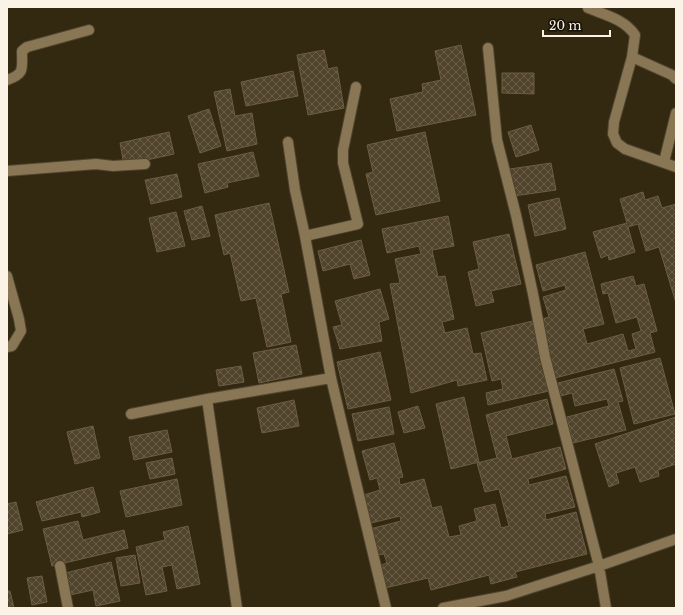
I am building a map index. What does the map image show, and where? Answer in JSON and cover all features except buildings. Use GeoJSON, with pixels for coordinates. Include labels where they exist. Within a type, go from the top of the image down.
{"type":"FeatureCollection","features":[{"type":"Feature","properties":{"kind":"street"},"geometry":{"type":"LineString","coordinates":[[588,8],[624,23],[631,28],[635,35],[632,57],[614,122],[613,134],[617,143],[625,149],[676,167]]}},
{"type":"Feature","properties":{"kind":"street"},"geometry":{"type":"LineString","coordinates":[[7,80],[17,77],[22,70],[22,51],[28,46],[89,30]]}},
{"type":"Feature","properties":{"kind":"street"},"geometry":{"type":"LineString","coordinates":[[488,48],[497,140],[519,228],[545,357],[599,566],[606,608]]}},
{"type":"Feature","properties":{"kind":"street"},"geometry":{"type":"LineString","coordinates":[[632,57],[672,75],[676,79]]}},
{"type":"Feature","properties":{"kind":"street"},"geometry":{"type":"LineString","coordinates":[[305,236],[358,224],[343,163],[343,150],[356,87]]}},
{"type":"Feature","properties":{"kind":"street"},"geometry":{"type":"LineString","coordinates":[[664,162],[676,113]]}},
{"type":"Feature","properties":{"kind":"street"},"geometry":{"type":"LineString","coordinates":[[288,142],[295,190],[331,378],[386,608]]}},
{"type":"Feature","properties":{"kind":"street"},"geometry":{"type":"LineString","coordinates":[[7,171],[96,164],[113,166],[144,164]]}},
{"type":"Feature","properties":{"kind":"street"},"geometry":{"type":"LineString","coordinates":[[7,276],[21,331],[12,346],[7,347]]}},
{"type":"Feature","properties":{"kind":"street"},"geometry":{"type":"LineString","coordinates":[[131,414],[207,399],[331,378]]}},
{"type":"Feature","properties":{"kind":"street"},"geometry":{"type":"LineString","coordinates":[[207,399],[237,608]]}},
{"type":"Feature","properties":{"kind":"street"},"geometry":{"type":"LineString","coordinates":[[443,608],[506,596],[676,539]]}},
{"type":"Feature","properties":{"kind":"street"},"geometry":{"type":"LineString","coordinates":[[60,566],[68,608]]}}]}
